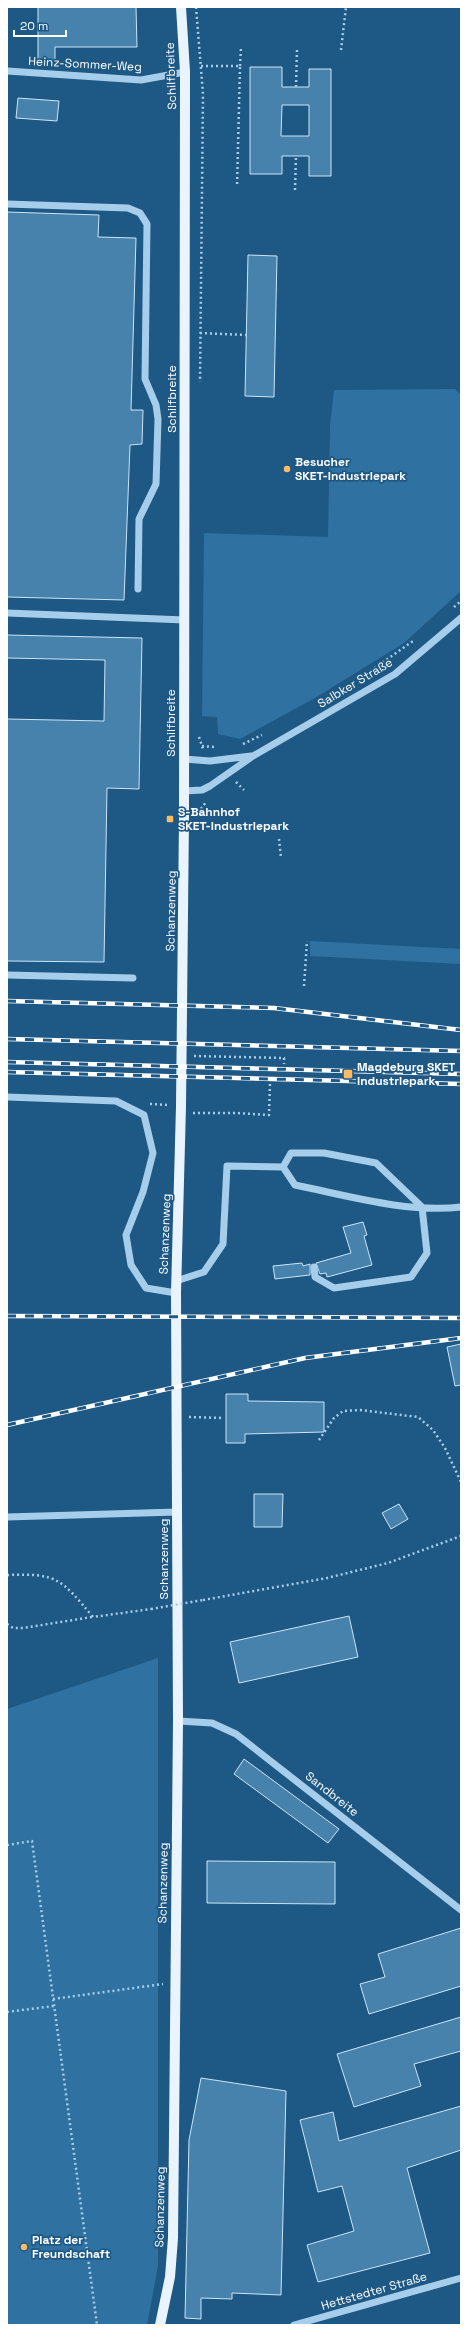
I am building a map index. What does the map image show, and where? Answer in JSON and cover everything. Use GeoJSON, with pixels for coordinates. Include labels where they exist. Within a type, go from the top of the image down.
{"type":"FeatureCollection","features":[{"type":"Feature","properties":{"kind":"main road","name":"Schilfbreite"},"geometry":{"type":"LineString","coordinates":[[181,7],[185,72],[184,791]]}},
{"type":"Feature","properties":{"kind":"main road","name":"Schanzenweg"},"geometry":{"type":"LineString","coordinates":[[160,2325],[170,2277],[173,2238],[178,1721],[176,1281],[181,1106],[184,791]]}},
{"type":"Feature","properties":{"kind":"street","name":"Heinz-Sommer-Weg"},"geometry":{"type":"LineString","coordinates":[[7,71],[141,80],[185,72]]}},
{"type":"Feature","properties":{"kind":"street"},"geometry":{"type":"LineString","coordinates":[[7,204],[128,208],[140,213],[147,224],[145,380],[156,405],[158,419],[156,484],[140,519],[138,590]]}},
{"type":"Feature","properties":{"kind":"street"},"geometry":{"type":"LineString","coordinates":[[7,612],[185,620]]}},
{"type":"Feature","properties":{"kind":"street","name":"Salbker Straße"},"geometry":{"type":"LineString","coordinates":[[184,791],[202,790],[253,756],[395,674],[461,618]]}},
{"type":"Feature","properties":{"kind":"street","name":"Salbker Straße"},"geometry":{"type":"LineString","coordinates":[[184,759],[210,761],[253,756]]}},
{"type":"Feature","properties":{"kind":"street"},"geometry":{"type":"LineString","coordinates":[[7,975],[133,978]]}},
{"type":"Feature","properties":{"kind":"street"},"geometry":{"type":"LineString","coordinates":[[7,1097],[116,1101],[144,1115],[153,1154],[143,1192],[126,1235],[131,1265],[146,1288],[176,1293]]}},
{"type":"Feature","properties":{"kind":"street"},"geometry":{"type":"LineString","coordinates":[[283,1167],[292,1153],[324,1153],[376,1163],[422,1207],[427,1254],[411,1277],[334,1288],[315,1277],[314,1267]]}},
{"type":"Feature","properties":{"kind":"street"},"geometry":{"type":"LineString","coordinates":[[176,1281],[204,1272],[223,1244],[227,1166],[283,1167]]}},
{"type":"Feature","properties":{"kind":"street"},"geometry":{"type":"LineString","coordinates":[[283,1167],[295,1185],[395,1206],[461,1207]]}},
{"type":"Feature","properties":{"kind":"street"},"geometry":{"type":"LineString","coordinates":[[7,1517],[177,1512]]}},
{"type":"Feature","properties":{"kind":"street","name":"Sandbreite"},"geometry":{"type":"LineString","coordinates":[[178,1721],[212,1723],[236,1734],[461,1910]]}},
{"type":"Feature","properties":{"kind":"street","name":"Hettstedter Straße"},"geometry":{"type":"LineString","coordinates":[[294,2325],[461,2278]]}},
{"type":"Feature","properties":{"kind":"path"},"geometry":{"type":"LineString","coordinates":[[341,50],[346,7]]}},
{"type":"Feature","properties":{"kind":"path"},"geometry":{"type":"LineString","coordinates":[[237,187],[241,47]]}},
{"type":"Feature","properties":{"kind":"path"},"geometry":{"type":"LineString","coordinates":[[296,87],[297,49]]}},
{"type":"Feature","properties":{"kind":"path"},"geometry":{"type":"LineString","coordinates":[[201,66],[240,66]]}},
{"type":"Feature","properties":{"kind":"path"},"geometry":{"type":"LineString","coordinates":[[296,156],[296,190]]}},
{"type":"Feature","properties":{"kind":"path"},"geometry":{"type":"LineString","coordinates":[[200,333],[246,335]]}},
{"type":"Feature","properties":{"kind":"path"},"geometry":{"type":"LineString","coordinates":[[451,610],[461,601]]}},
{"type":"Feature","properties":{"kind":"path"},"geometry":{"type":"LineString","coordinates":[[355,682],[380,666],[417,638]]}},
{"type":"Feature","properties":{"kind":"path"},"geometry":{"type":"LineString","coordinates":[[238,746],[265,734]]}},
{"type":"Feature","properties":{"kind":"path"},"geometry":{"type":"LineString","coordinates":[[202,746],[220,748]]}},
{"type":"Feature","properties":{"kind":"path"},"geometry":{"type":"LineString","coordinates":[[237,783],[244,790]]}},
{"type":"Feature","properties":{"kind":"path"},"geometry":{"type":"LineString","coordinates":[[279,839],[281,858]]}},
{"type":"Feature","properties":{"kind":"path"},"geometry":{"type":"LineString","coordinates":[[304,986],[307,941]]}},
{"type":"Feature","properties":{"kind":"path"},"geometry":{"type":"LineString","coordinates":[[194,1056],[284,1058],[284,1064]]}},
{"type":"Feature","properties":{"kind":"path"},"geometry":{"type":"LineString","coordinates":[[192,1113],[236,1112],[269,1115],[270,1083]]}},
{"type":"Feature","properties":{"kind":"path"},"geometry":{"type":"LineString","coordinates":[[319,1440],[334,1418],[343,1412],[360,1410],[418,1417],[437,1436],[461,1482]]}},
{"type":"Feature","properties":{"kind":"path"},"geometry":{"type":"LineString","coordinates":[[194,1417],[224,1418]]}},
{"type":"Feature","properties":{"kind":"path"},"geometry":{"type":"LineString","coordinates":[[7,1624],[13,1628],[23,1628],[151,1609],[327,1578],[388,1563],[461,1536]]}},
{"type":"Feature","properties":{"kind":"path"},"geometry":{"type":"LineString","coordinates":[[7,1575],[32,1574],[53,1578],[70,1589],[93,1617]]}},
{"type":"Feature","properties":{"kind":"path"},"geometry":{"type":"LineString","coordinates":[[7,1845],[32,1841],[97,2325]]}},
{"type":"Feature","properties":{"kind":"path"},"geometry":{"type":"LineString","coordinates":[[53,1999],[165,1983]]}},
{"type":"Feature","properties":{"kind":"path"},"geometry":{"type":"LineString","coordinates":[[7,2012],[54,2006]]}},
{"type":"Feature","properties":{"kind":"shaded area"},"geometry":{"type":"Polygon","coordinates":[[[455,389],[461,395],[461,591],[404,643],[315,698],[240,739],[218,734],[217,717],[202,716],[204,533],[328,537],[330,426],[334,390],[455,389]]]}},
{"type":"Feature","properties":{"kind":"shaded area"},"geometry":{"type":"Polygon","coordinates":[[[310,941],[461,949],[461,964],[310,956],[310,941]]]}},
{"type":"Feature","properties":{"kind":"shaded area"},"geometry":{"type":"Polygon","coordinates":[[[158,1658],[158,2266],[147,2325],[7,2325],[7,1709],[158,1658]]]}},
{"type":"Feature","properties":{"kind":"building"},"geometry":{"type":"Polygon","coordinates":[[[38,7],[136,7],[137,47],[55,47],[55,60],[38,61],[38,7]]]}},
{"type":"Feature","properties":{"kind":"building"},"geometry":{"type":"Polygon","coordinates":[[[250,67],[282,67],[282,87],[309,87],[309,69],[331,69],[331,176],[309,176],[309,156],[282,156],[282,174],[250,174],[250,67]],[[282,105],[281,136],[309,136],[309,105],[282,105]]]}},
{"type":"Feature","properties":{"kind":"building"},"geometry":{"type":"Polygon","coordinates":[[[18,98],[59,101],[57,121],[16,118],[18,98]]]}},
{"type":"Feature","properties":{"kind":"building"},"geometry":{"type":"Polygon","coordinates":[[[7,212],[99,215],[98,237],[136,238],[131,410],[143,410],[142,444],[130,445],[124,600],[7,597],[7,212]]]}},
{"type":"Feature","properties":{"kind":"building"},"geometry":{"type":"Polygon","coordinates":[[[248,255],[277,256],[274,397],[245,396],[248,255]]]}},
{"type":"Feature","properties":{"kind":"building"},"geometry":{"type":"Polygon","coordinates":[[[7,635],[142,638],[139,789],[107,788],[104,962],[7,961],[7,719],[104,721],[105,660],[7,658],[7,635]]]}},
{"type":"Feature","properties":{"kind":"building"},"geometry":{"type":"Polygon","coordinates":[[[363,1222],[367,1235],[364,1236],[372,1265],[327,1277],[326,1273],[320,1274],[316,1263],[351,1253],[343,1227],[363,1222]]]}},
{"type":"Feature","properties":{"kind":"building"},"geometry":{"type":"Polygon","coordinates":[[[302,1263],[303,1266],[310,1264],[310,1275],[275,1279],[273,1266],[302,1263]]]}},
{"type":"Feature","properties":{"kind":"building"},"geometry":{"type":"Polygon","coordinates":[[[461,1344],[461,1385],[455,1386],[447,1347],[461,1344]]]}},
{"type":"Feature","properties":{"kind":"building"},"geometry":{"type":"Polygon","coordinates":[[[226,1394],[248,1394],[248,1401],[324,1402],[324,1432],[245,1434],[245,1443],[226,1443],[226,1394]]]}},
{"type":"Feature","properties":{"kind":"building"},"geometry":{"type":"Polygon","coordinates":[[[254,1494],[283,1494],[282,1527],[254,1527],[254,1494]]]}},
{"type":"Feature","properties":{"kind":"building"},"geometry":{"type":"Polygon","coordinates":[[[399,1504],[408,1519],[391,1529],[382,1513],[399,1504]]]}},
{"type":"Feature","properties":{"kind":"building"},"geometry":{"type":"Polygon","coordinates":[[[349,1616],[358,1657],[239,1683],[230,1642],[349,1616]]]}},
{"type":"Feature","properties":{"kind":"building"},"geometry":{"type":"Polygon","coordinates":[[[244,1759],[339,1829],[328,1843],[234,1774],[244,1759]]]}},
{"type":"Feature","properties":{"kind":"building"},"geometry":{"type":"Polygon","coordinates":[[[207,1861],[335,1862],[335,1904],[207,1903],[207,1861]]]}},
{"type":"Feature","properties":{"kind":"building"},"geometry":{"type":"Polygon","coordinates":[[[461,1928],[461,1986],[369,2014],[360,1984],[385,1977],[378,1954],[461,1928]]]}},
{"type":"Feature","properties":{"kind":"building"},"geometry":{"type":"Polygon","coordinates":[[[461,2017],[461,2051],[414,2064],[421,2086],[354,2107],[337,2054],[461,2017]]]}},
{"type":"Feature","properties":{"kind":"building"},"geometry":{"type":"Polygon","coordinates":[[[201,2078],[286,2091],[281,2295],[232,2293],[232,2299],[201,2298],[201,2319],[185,2318],[189,2140],[201,2078]]]}},
{"type":"Feature","properties":{"kind":"building"},"geometry":{"type":"Polygon","coordinates":[[[461,2106],[461,2150],[407,2168],[430,2253],[318,2282],[307,2245],[354,2231],[342,2186],[318,2192],[300,2120],[333,2112],[339,2141],[461,2106]]]}},
{"type":"Feature","properties":{"kind":"railway"},"geometry":{"type":"LineString","coordinates":[[7,1001],[274,1008],[461,1030]]}},
{"type":"Feature","properties":{"kind":"railway"},"geometry":{"type":"LineString","coordinates":[[7,1039],[461,1051]]}},
{"type":"Feature","properties":{"kind":"railway"},"geometry":{"type":"LineString","coordinates":[[7,1062],[461,1074]]}},
{"type":"Feature","properties":{"kind":"railway"},"geometry":{"type":"LineString","coordinates":[[7,1072],[461,1084]]}},
{"type":"Feature","properties":{"kind":"railway"},"geometry":{"type":"LineString","coordinates":[[7,1316],[461,1318]]}},
{"type":"Feature","properties":{"kind":"railway"},"geometry":{"type":"LineString","coordinates":[[7,1425],[305,1358],[461,1338]]}},
{"type":"Feature","properties":{"kind":"place","name":"Besucher SKET-Industriepark"},"geometry":{"type":"Point","coordinates":[287,469]}},
{"type":"Feature","properties":{"kind":"place","name":"S-Bahnhof SKET-Industriepark"},"geometry":{"type":"Point","coordinates":[170,819]}},
{"type":"Feature","properties":{"kind":"place","name":"Magdeburg SKET Industriepark"},"geometry":{"type":"Point","coordinates":[348,1074]}},
{"type":"Feature","properties":{"kind":"place","name":"Platz der Freundschaft"},"geometry":{"type":"Point","coordinates":[24,2247]}}]}
